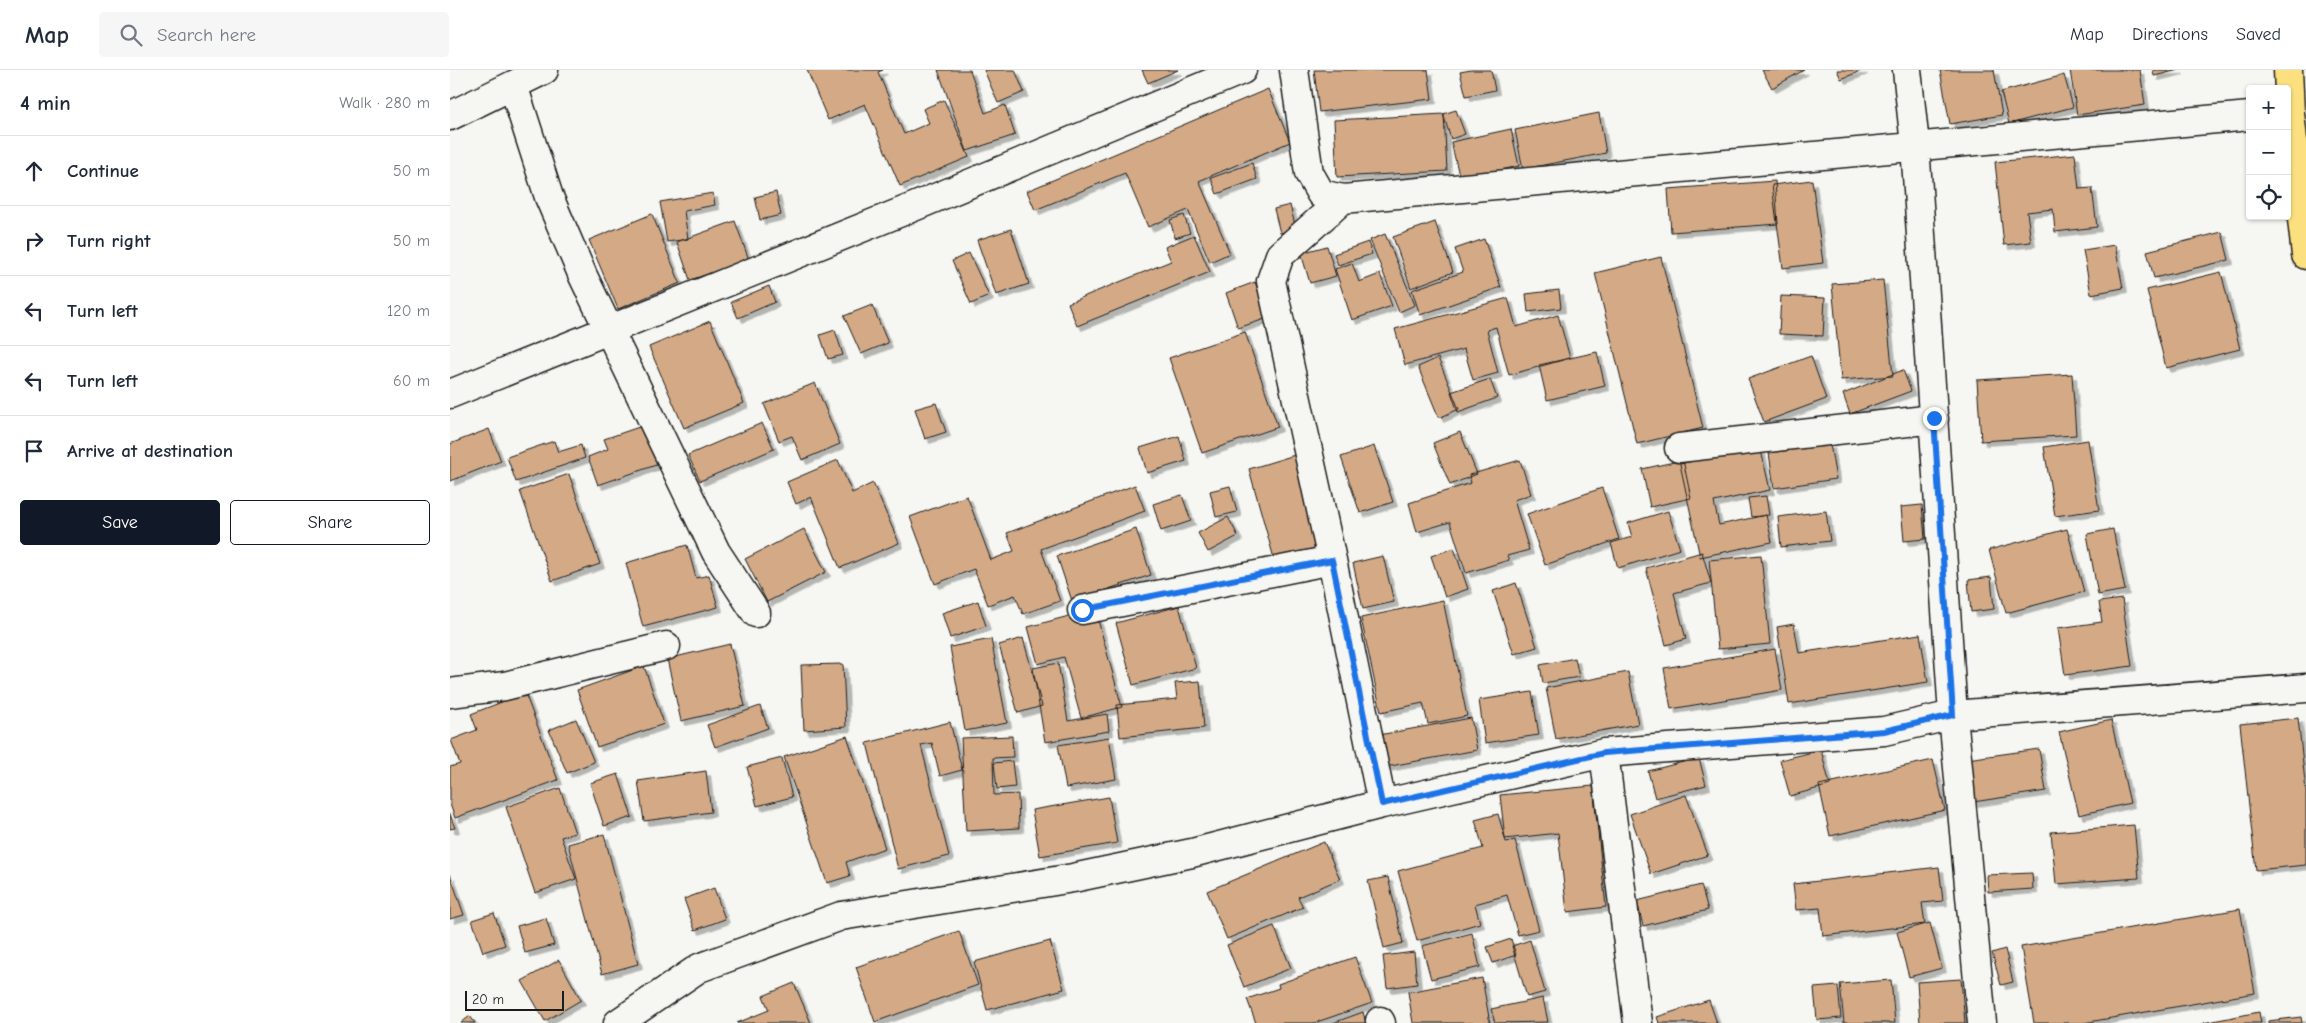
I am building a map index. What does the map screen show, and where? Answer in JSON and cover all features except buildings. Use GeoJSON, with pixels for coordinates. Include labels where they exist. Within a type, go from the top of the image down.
{"type":"FeatureCollection","features":[{"type":"Feature","properties":{"kind":"main road"},"geometry":{"type":"LineString","coordinates":[[2288,70],[2288,85]]}},
{"type":"Feature","properties":{"kind":"main road"},"geometry":{"type":"LineString","coordinates":[[2291,130],[2306,255]]}},
{"type":"Feature","properties":{"kind":"street"},"geometry":{"type":"LineString","coordinates":[[450,116],[544,70]]}},
{"type":"Feature","properties":{"kind":"street"},"geometry":{"type":"LineString","coordinates":[[450,394],[916,206],[1242,70]]}},
{"type":"Feature","properties":{"kind":"street"},"geometry":{"type":"LineString","coordinates":[[1294,70],[1310,173],[1321,194],[1343,199],[1915,145],[2246,116]]}},
{"type":"Feature","properties":{"kind":"street"},"geometry":{"type":"LineString","coordinates":[[1907,70],[1915,145],[1953,715],[1982,1023]]}},
{"type":"Feature","properties":{"kind":"street"},"geometry":{"type":"LineString","coordinates":[[513,85],[549,197],[609,330],[716,552],[756,613]]}},
{"type":"Feature","properties":{"kind":"street"},"geometry":{"type":"LineString","coordinates":[[1343,199],[1280,255],[1271,281],[1332,560],[1382,804]]}},
{"type":"Feature","properties":{"kind":"street"},"geometry":{"type":"LineString","coordinates":[[1679,448],[1934,418]]}},
{"type":"Feature","properties":{"kind":"street"},"geometry":{"type":"LineString","coordinates":[[1082,610],[1332,560]]}},
{"type":"Feature","properties":{"kind":"street"},"geometry":{"type":"LineString","coordinates":[[450,693],[505,686],[666,646]]}},
{"type":"Feature","properties":{"kind":"street"},"geometry":{"type":"LineString","coordinates":[[618,1023],[699,968],[841,916],[1073,878],[1192,853],[1382,804],[1604,753],[1884,731],[1953,715],[2306,688]]}},
{"type":"Feature","properties":{"kind":"street"},"geometry":{"type":"LineString","coordinates":[[1604,753],[1638,1023]]}},
{"type":"Feature","properties":{"kind":"route"},"geometry":{"type":"LineString","coordinates":[[1082,610],[1332,560],[1382,804],[1604,753],[1884,731],[1953,715],[1934,418]]}}]}
